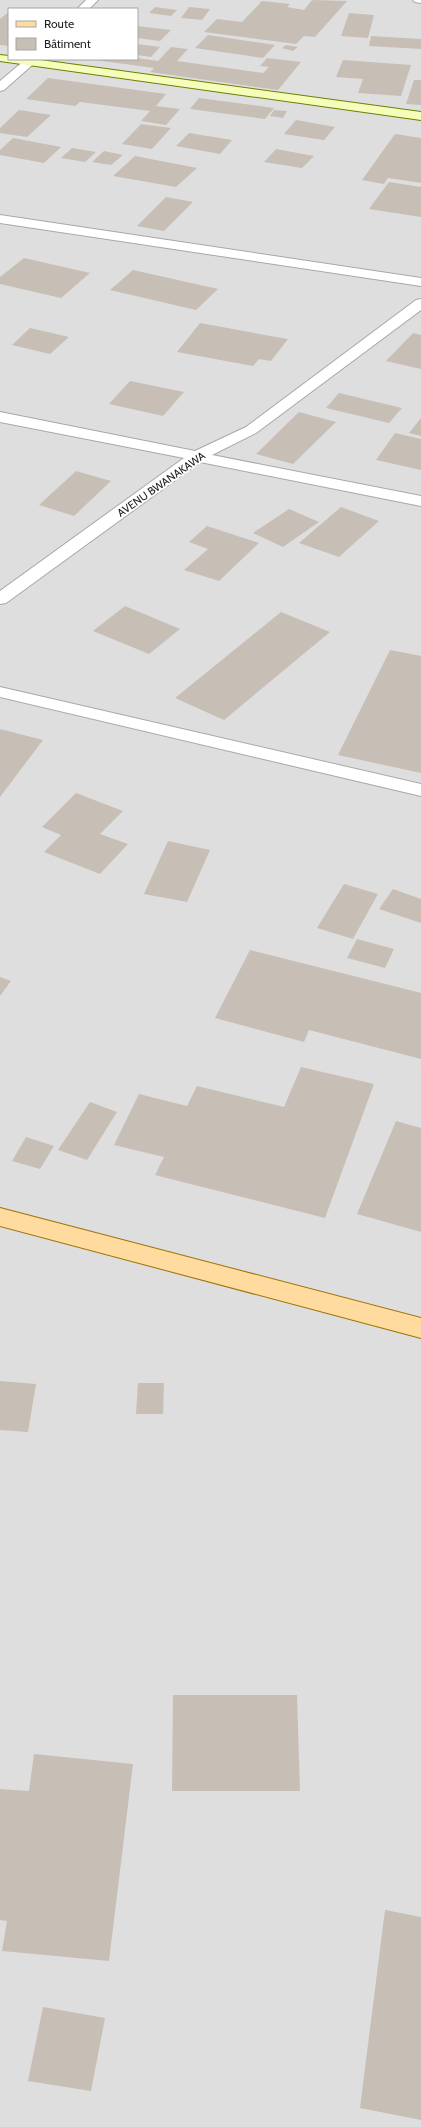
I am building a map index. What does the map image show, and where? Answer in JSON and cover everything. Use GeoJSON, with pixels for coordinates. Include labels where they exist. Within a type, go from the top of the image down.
{"type":"FeatureCollection","features":[{"type":"Feature","properties":{"kind":"main road"},"geometry":{"type":"LineString","coordinates":[[0,1217],[421,1328]]}},
{"type":"Feature","properties":{"kind":"street"},"geometry":{"type":"LineString","coordinates":[[84,8],[92,0]]}},
{"type":"Feature","properties":{"kind":"street"},"geometry":{"type":"LineString","coordinates":[[21,60],[421,116]]}},
{"type":"Feature","properties":{"kind":"street"},"geometry":{"type":"LineString","coordinates":[[0,87],[31,61]]}},
{"type":"Feature","properties":{"kind":"street"},"geometry":{"type":"LineString","coordinates":[[0,219],[421,282]]}},
{"type":"Feature","properties":{"kind":"street","name":"AVENU BWANAKAWA"},"geometry":{"type":"LineString","coordinates":[[0,599],[197,456],[251,430],[421,303]]}},
{"type":"Feature","properties":{"kind":"street"},"geometry":{"type":"LineString","coordinates":[[0,417],[421,501]]}},
{"type":"Feature","properties":{"kind":"street"},"geometry":{"type":"LineString","coordinates":[[0,692],[421,790]]}},
{"type":"Feature","properties":{"kind":"shaded area"},"geometry":{"type":"Polygon","coordinates":[[[0,0],[421,0],[421,2127],[0,2127],[0,0]]]}},
{"type":"Feature","properties":{"kind":"building"},"geometry":{"type":"Polygon","coordinates":[[[312,0],[347,1],[315,37],[304,36],[296,44],[204,32],[217,19],[242,22],[262,1],[290,4],[287,7],[304,10],[312,0]]]}},
{"type":"Feature","properties":{"kind":"building"},"geometry":{"type":"Polygon","coordinates":[[[155,7],[177,10],[171,16],[149,13],[155,7]]]}},
{"type":"Feature","properties":{"kind":"building"},"geometry":{"type":"Polygon","coordinates":[[[189,7],[210,9],[202,20],[181,18],[189,7]]]}},
{"type":"Feature","properties":{"kind":"building"},"geometry":{"type":"Polygon","coordinates":[[[8,13],[8,46],[0,45],[0,19],[8,13]]]}},
{"type":"Feature","properties":{"kind":"building"},"geometry":{"type":"Polygon","coordinates":[[[349,13],[374,15],[368,38],[341,36],[349,13]]]}},
{"type":"Feature","properties":{"kind":"building"},"geometry":{"type":"Polygon","coordinates":[[[138,26],[171,30],[160,41],[138,38],[138,26]]]}},
{"type":"Feature","properties":{"kind":"building"},"geometry":{"type":"Polygon","coordinates":[[[208,35],[275,45],[263,58],[195,48],[208,35]]]}},
{"type":"Feature","properties":{"kind":"building"},"geometry":{"type":"Polygon","coordinates":[[[371,36],[421,39],[421,49],[369,46],[371,36]]]}},
{"type":"Feature","properties":{"kind":"building"},"geometry":{"type":"Polygon","coordinates":[[[138,44],[160,47],[151,57],[138,55],[138,44]]]}},
{"type":"Feature","properties":{"kind":"building"},"geometry":{"type":"Polygon","coordinates":[[[286,45],[298,47],[293,51],[282,48],[286,45]]]}},
{"type":"Feature","properties":{"kind":"building"},"geometry":{"type":"Polygon","coordinates":[[[171,47],[188,49],[177,61],[263,73],[269,67],[260,66],[267,58],[301,62],[278,90],[150,72],[154,68],[95,60],[138,60],[138,58],[158,61],[171,47]]]}},
{"type":"Feature","properties":{"kind":"building"},"geometry":{"type":"Polygon","coordinates":[[[343,60],[411,65],[401,96],[358,93],[363,79],[336,77],[343,60]]]}},
{"type":"Feature","properties":{"kind":"building"},"geometry":{"type":"Polygon","coordinates":[[[48,78],[166,94],[156,106],[180,109],[166,125],[141,121],[150,111],[80,102],[75,106],[26,99],[48,78]]]}},
{"type":"Feature","properties":{"kind":"building"},"geometry":{"type":"Polygon","coordinates":[[[414,80],[421,80],[421,105],[406,104],[414,80]]]}},
{"type":"Feature","properties":{"kind":"building"},"geometry":{"type":"Polygon","coordinates":[[[199,98],[274,108],[265,119],[190,109],[199,98]]]}},
{"type":"Feature","properties":{"kind":"building"},"geometry":{"type":"Polygon","coordinates":[[[19,110],[51,115],[27,137],[0,133],[0,128],[19,110]]]}},
{"type":"Feature","properties":{"kind":"building"},"geometry":{"type":"Polygon","coordinates":[[[274,110],[287,111],[283,118],[270,116],[274,110]]]}},
{"type":"Feature","properties":{"kind":"building"},"geometry":{"type":"Polygon","coordinates":[[[296,120],[335,127],[324,140],[284,134],[296,120]]]}},
{"type":"Feature","properties":{"kind":"building"},"geometry":{"type":"Polygon","coordinates":[[[141,124],[171,128],[152,149],[122,144],[141,124]]]}},
{"type":"Feature","properties":{"kind":"building"},"geometry":{"type":"Polygon","coordinates":[[[189,133],[232,140],[220,154],[176,146],[189,133]]]}},
{"type":"Feature","properties":{"kind":"building"},"geometry":{"type":"Polygon","coordinates":[[[395,134],[421,138],[421,183],[388,178],[384,184],[362,180],[395,134]]]}},
{"type":"Feature","properties":{"kind":"building"},"geometry":{"type":"Polygon","coordinates":[[[13,138],[61,147],[44,163],[0,155],[0,150],[13,138]]]}},
{"type":"Feature","properties":{"kind":"building"},"geometry":{"type":"Polygon","coordinates":[[[72,148],[96,152],[85,162],[61,158],[72,148]]]}},
{"type":"Feature","properties":{"kind":"building"},"geometry":{"type":"Polygon","coordinates":[[[276,149],[314,156],[302,168],[264,162],[276,149]]]}},
{"type":"Feature","properties":{"kind":"building"},"geometry":{"type":"Polygon","coordinates":[[[104,151],[123,155],[111,165],[92,162],[104,151]]]}},
{"type":"Feature","properties":{"kind":"building"},"geometry":{"type":"Polygon","coordinates":[[[135,156],[197,168],[176,187],[113,176],[135,156]]]}},
{"type":"Feature","properties":{"kind":"building"},"geometry":{"type":"Polygon","coordinates":[[[389,182],[421,187],[421,217],[369,209],[389,182]]]}},
{"type":"Feature","properties":{"kind":"building"},"geometry":{"type":"Polygon","coordinates":[[[166,197],[193,202],[164,231],[137,226],[166,197]]]}},
{"type":"Feature","properties":{"kind":"building"},"geometry":{"type":"Polygon","coordinates":[[[24,258],[90,273],[61,298],[0,284],[0,277],[24,258]]]}},
{"type":"Feature","properties":{"kind":"building"},"geometry":{"type":"Polygon","coordinates":[[[133,270],[218,289],[196,310],[110,290],[133,270]]]}},
{"type":"Feature","properties":{"kind":"building"},"geometry":{"type":"Polygon","coordinates":[[[200,323],[288,339],[271,361],[259,359],[253,366],[177,352],[200,323]]]}},
{"type":"Feature","properties":{"kind":"building"},"geometry":{"type":"Polygon","coordinates":[[[30,328],[69,337],[50,354],[12,345],[30,328]]]}},
{"type":"Feature","properties":{"kind":"building"},"geometry":{"type":"Polygon","coordinates":[[[413,333],[421,335],[421,369],[386,361],[413,333]]]}},
{"type":"Feature","properties":{"kind":"building"},"geometry":{"type":"Polygon","coordinates":[[[130,381],[184,392],[163,416],[109,404],[130,381]]]}},
{"type":"Feature","properties":{"kind":"building"},"geometry":{"type":"Polygon","coordinates":[[[339,393],[402,408],[389,423],[326,408],[339,393]]]}},
{"type":"Feature","properties":{"kind":"building"},"geometry":{"type":"Polygon","coordinates":[[[299,412],[336,422],[293,464],[256,454],[299,412]]]}},
{"type":"Feature","properties":{"kind":"building"},"geometry":{"type":"Polygon","coordinates":[[[421,418],[421,436],[409,433],[421,418]]]}},
{"type":"Feature","properties":{"kind":"building"},"geometry":{"type":"Polygon","coordinates":[[[395,433],[421,439],[421,470],[376,460],[395,433]]]}},
{"type":"Feature","properties":{"kind":"building"},"geometry":{"type":"Polygon","coordinates":[[[76,471],[111,481],[74,516],[39,505],[76,471]]]}},
{"type":"Feature","properties":{"kind":"building"},"geometry":{"type":"Polygon","coordinates":[[[341,507],[379,521],[339,557],[299,543],[341,507]]]}},
{"type":"Feature","properties":{"kind":"building"},"geometry":{"type":"Polygon","coordinates":[[[289,509],[319,522],[283,547],[253,533],[289,509]]]}},
{"type":"Feature","properties":{"kind":"building"},"geometry":{"type":"Polygon","coordinates":[[[207,526],[259,543],[219,581],[184,570],[208,549],[189,542],[207,526]]]}},
{"type":"Feature","properties":{"kind":"building"},"geometry":{"type":"Polygon","coordinates":[[[125,606],[180,629],[149,654],[93,631],[125,606]]]}},
{"type":"Feature","properties":{"kind":"building"},"geometry":{"type":"Polygon","coordinates":[[[281,612],[330,632],[224,720],[175,698],[281,612]]]}},
{"type":"Feature","properties":{"kind":"building"},"geometry":{"type":"Polygon","coordinates":[[[390,650],[421,656],[421,773],[338,755],[390,650]]]}},
{"type":"Feature","properties":{"kind":"building"},"geometry":{"type":"Polygon","coordinates":[[[0,729],[43,740],[0,797],[0,729]]]}},
{"type":"Feature","properties":{"kind":"building"},"geometry":{"type":"Polygon","coordinates":[[[76,793],[123,811],[100,834],[128,844],[100,874],[44,852],[61,835],[42,827],[76,793]]]}},
{"type":"Feature","properties":{"kind":"building"},"geometry":{"type":"Polygon","coordinates":[[[168,841],[210,850],[187,902],[144,894],[168,841]]]}},
{"type":"Feature","properties":{"kind":"building"},"geometry":{"type":"Polygon","coordinates":[[[344,884],[378,894],[353,939],[317,928],[344,884]]]}},
{"type":"Feature","properties":{"kind":"building"},"geometry":{"type":"Polygon","coordinates":[[[393,889],[421,899],[421,923],[379,909],[393,889]]]}},
{"type":"Feature","properties":{"kind":"building"},"geometry":{"type":"Polygon","coordinates":[[[357,939],[394,949],[385,968],[347,958],[357,939]]]}},
{"type":"Feature","properties":{"kind":"building"},"geometry":{"type":"Polygon","coordinates":[[[250,950],[421,993],[421,1059],[309,1030],[304,1042],[215,1018],[250,950]]]}},
{"type":"Feature","properties":{"kind":"building"},"geometry":{"type":"Polygon","coordinates":[[[0,977],[11,981],[0,996],[0,977]]]}},
{"type":"Feature","properties":{"kind":"building"},"geometry":{"type":"Polygon","coordinates":[[[301,1067],[374,1084],[325,1218],[155,1175],[164,1157],[114,1145],[139,1094],[187,1106],[197,1086],[284,1107],[301,1067]]]}},
{"type":"Feature","properties":{"kind":"building"},"geometry":{"type":"Polygon","coordinates":[[[90,1102],[117,1112],[87,1160],[58,1150],[90,1102]]]}},
{"type":"Feature","properties":{"kind":"building"},"geometry":{"type":"Polygon","coordinates":[[[396,1121],[421,1128],[421,1232],[357,1214],[396,1121]]]}},
{"type":"Feature","properties":{"kind":"building"},"geometry":{"type":"Polygon","coordinates":[[[26,1137],[54,1146],[40,1169],[12,1161],[26,1137]]]}},
{"type":"Feature","properties":{"kind":"building"},"geometry":{"type":"Polygon","coordinates":[[[0,1381],[36,1384],[28,1432],[0,1430],[0,1381]]]}},
{"type":"Feature","properties":{"kind":"building"},"geometry":{"type":"Polygon","coordinates":[[[138,1383],[164,1383],[163,1414],[136,1414],[138,1383]]]}},
{"type":"Feature","properties":{"kind":"building"},"geometry":{"type":"Polygon","coordinates":[[[173,1695],[297,1695],[300,1791],[172,1791],[173,1695]]]}},
{"type":"Feature","properties":{"kind":"building"},"geometry":{"type":"Polygon","coordinates":[[[34,1754],[133,1764],[109,1961],[2,1951],[7,1921],[0,1920],[0,1789],[29,1791],[34,1754]]]}},
{"type":"Feature","properties":{"kind":"building"},"geometry":{"type":"Polygon","coordinates":[[[385,1910],[421,1917],[421,2120],[360,2108],[385,1910]]]}},
{"type":"Feature","properties":{"kind":"building"},"geometry":{"type":"Polygon","coordinates":[[[43,2007],[105,2018],[91,2091],[28,2081],[43,2007]]]}}]}
